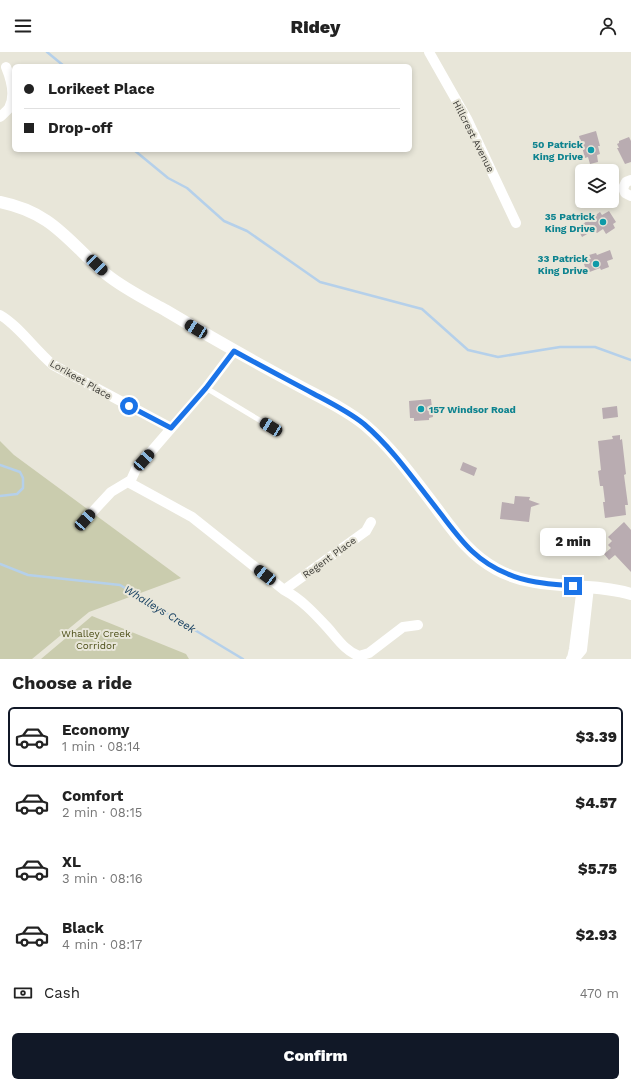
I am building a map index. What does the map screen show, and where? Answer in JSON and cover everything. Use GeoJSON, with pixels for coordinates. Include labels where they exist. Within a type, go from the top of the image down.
{"type":"FeatureCollection","features":[{"type":"Feature","properties":{"kind":"street","name":"Hillcrest Avenue"},"geometry":{"type":"LineString","coordinates":[[429,52],[469,123],[516,223]]}},
{"type":"Feature","properties":{"kind":"street"},"geometry":{"type":"LineString","coordinates":[[0,117],[9,108],[12,96],[11,80],[6,67]]}},
{"type":"Feature","properties":{"kind":"street"},"geometry":{"type":"LineString","coordinates":[[631,180],[626,182],[624,188],[625,193],[631,196]]}},
{"type":"Feature","properties":{"kind":"street"},"geometry":{"type":"LineString","coordinates":[[0,202],[39,215],[70,238],[107,274],[132,291],[234,351],[334,405],[363,424],[388,448],[469,550],[483,561],[509,575],[526,580],[541,583],[614,590],[631,594]]}},
{"type":"Feature","properties":{"kind":"street","name":"Lorikeet Place"},"geometry":{"type":"LineString","coordinates":[[0,315],[53,365],[171,428]]}},
{"type":"Feature","properties":{"kind":"street"},"geometry":{"type":"LineString","coordinates":[[85,520],[111,492],[117,487],[131,480],[136,469],[206,388],[234,351]]}},
{"type":"Feature","properties":{"kind":"street"},"geometry":{"type":"LineString","coordinates":[[128,482],[192,518],[284,590],[297,597],[346,648],[359,656],[368,653],[404,627],[418,625]]}},
{"type":"Feature","properties":{"kind":"street","name":"Regent Place"},"geometry":{"type":"LineString","coordinates":[[284,590],[366,531],[371,522]]}},
{"type":"Feature","properties":{"kind":"street"},"geometry":{"type":"LineString","coordinates":[[576,656],[586,587]]}},
{"type":"Feature","properties":{"kind":"lane"},"geometry":{"type":"LineString","coordinates":[[206,388],[271,427]]}},
{"type":"Feature","properties":{"kind":"green space"},"geometry":{"type":"Polygon","coordinates":[[[0,441],[14,455],[181,578],[89,612],[32,659],[0,659],[0,441]]]}},
{"type":"Feature","properties":{"kind":"green space","name":"Whalley Creek Corridor"},"geometry":{"type":"Polygon","coordinates":[[[92,616],[186,654],[189,659],[41,659],[92,616]]]}},
{"type":"Feature","properties":{"kind":"building","name":"50 Patrick King Drive"},"geometry":{"type":"Polygon","coordinates":[[[596,131],[600,146],[598,146],[600,154],[597,155],[598,162],[590,164],[588,157],[585,158],[579,136],[596,131]]]}},
{"type":"Feature","properties":{"kind":"building"},"geometry":{"type":"Polygon","coordinates":[[[629,137],[631,141],[631,162],[625,164],[617,148],[619,148],[617,144],[619,141],[629,137]]]}},
{"type":"Feature","properties":{"kind":"building","name":"35 Patrick King Drive"},"geometry":{"type":"Polygon","coordinates":[[[609,211],[616,222],[613,224],[615,228],[606,234],[603,229],[597,233],[594,230],[582,237],[579,231],[582,229],[580,226],[600,212],[602,215],[609,211]]]}},
{"type":"Feature","properties":{"kind":"building","name":"33 Patrick King Drive"},"geometry":{"type":"Polygon","coordinates":[[[610,250],[613,259],[607,261],[609,267],[601,270],[600,268],[587,273],[583,261],[591,259],[589,255],[596,253],[597,255],[610,250]]]}},
{"type":"Feature","properties":{"kind":"building","name":"157 Windsor Road"},"geometry":{"type":"Polygon","coordinates":[[[431,399],[433,417],[429,418],[429,420],[414,421],[414,418],[410,418],[409,401],[431,399]]]}},
{"type":"Feature","properties":{"kind":"building"},"geometry":{"type":"Polygon","coordinates":[[[617,406],[618,417],[603,419],[602,408],[617,406]]]}},
{"type":"Feature","properties":{"kind":"building"},"geometry":{"type":"Polygon","coordinates":[[[620,435],[620,440],[622,439],[626,474],[624,475],[628,505],[625,505],[626,515],[605,518],[603,486],[600,486],[598,471],[601,470],[598,441],[613,439],[612,436],[620,435]]]}},
{"type":"Feature","properties":{"kind":"building"},"geometry":{"type":"Polygon","coordinates":[[[463,462],[477,468],[474,476],[460,470],[463,462]]]}},
{"type":"Feature","properties":{"kind":"building"},"geometry":{"type":"Polygon","coordinates":[[[515,496],[530,497],[529,500],[540,504],[531,507],[529,522],[500,519],[502,502],[514,504],[515,496]]]}},
{"type":"Feature","properties":{"kind":"building"},"geometry":{"type":"Polygon","coordinates":[[[624,522],[631,530],[631,572],[615,555],[609,560],[604,554],[611,548],[608,545],[612,541],[608,537],[624,522]]]}},
{"type":"Feature","properties":{"kind":"waterway"},"geometry":{"type":"LineString","coordinates":[[47,52],[62,64]]}},
{"type":"Feature","properties":{"kind":"waterway"},"geometry":{"type":"LineString","coordinates":[[136,152],[168,178],[187,188],[224,221],[247,231],[320,282],[422,309],[468,350],[498,357],[560,347],[595,347],[631,360]]}},
{"type":"Feature","properties":{"kind":"waterway","name":"Whalleys Creek"},"geometry":{"type":"LineString","coordinates":[[0,465],[20,472],[23,478],[23,488],[17,494],[0,496]]}},
{"type":"Feature","properties":{"kind":"waterway","name":"Whalleys Creek"},"geometry":{"type":"LineString","coordinates":[[0,564],[28,575],[120,585],[243,659]]}},
{"type":"Feature","properties":{"kind":"place","name":"50 Patrick King Drive"},"geometry":{"type":"Point","coordinates":[591,150]}},
{"type":"Feature","properties":{"kind":"place","name":"35 Patrick King Drive"},"geometry":{"type":"Point","coordinates":[603,222]}},
{"type":"Feature","properties":{"kind":"place","name":"33 Patrick King Drive"},"geometry":{"type":"Point","coordinates":[596,264]}},
{"type":"Feature","properties":{"kind":"place","name":"157 Windsor Road"},"geometry":{"type":"Point","coordinates":[421,409]}},
{"type":"Feature","properties":{"kind":"route"},"geometry":{"type":"LineString","coordinates":[[129,406],[171,428],[206,388],[234,351],[334,405],[363,424],[388,448],[469,550],[483,561],[517,578],[532,582],[573,586]]}}]}
